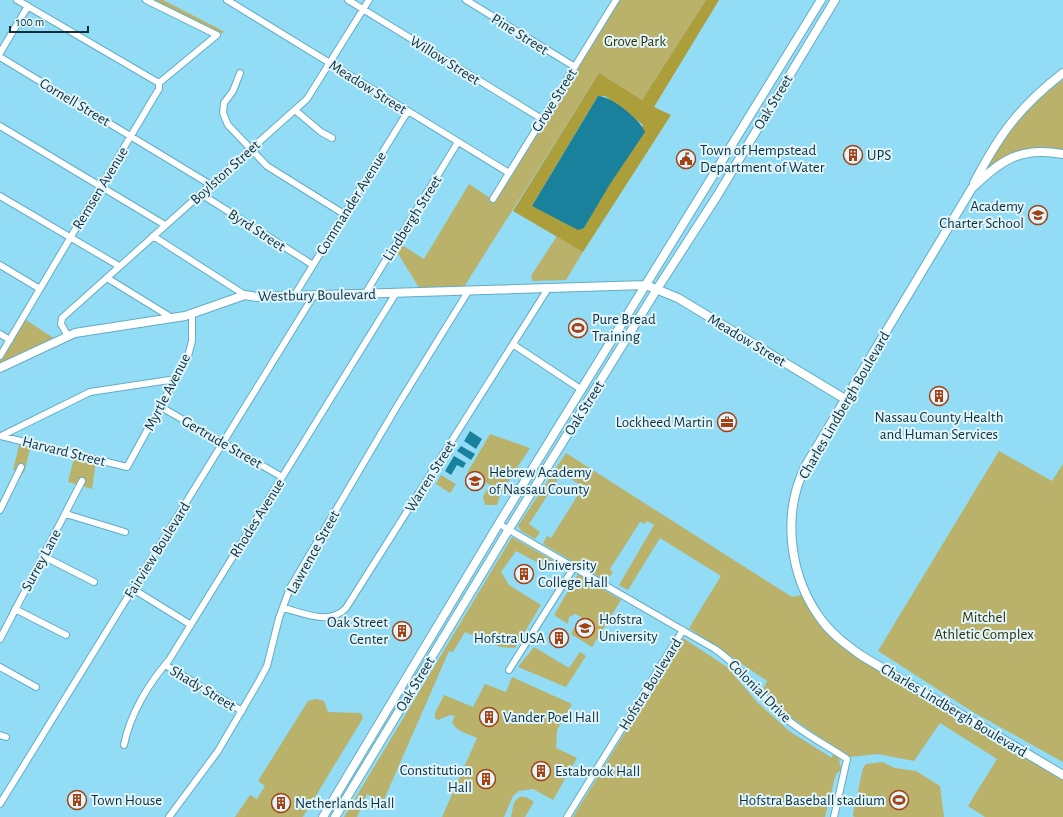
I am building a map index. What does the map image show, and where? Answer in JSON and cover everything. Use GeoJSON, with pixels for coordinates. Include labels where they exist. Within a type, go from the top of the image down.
{"type":"FeatureCollection","features":[{"type":"Feature","properties":{"kind":"street"},"geometry":{"type":"LineString","coordinates":[[17,0],[159,84]]}},
{"type":"Feature","properties":{"kind":"street","name":"Remsen Avenue"},"geometry":{"type":"LineString","coordinates":[[0,356],[154,97],[159,84],[217,35],[146,0]]}},
{"type":"Feature","properties":{"kind":"street","name":"Meadow Street"},"geometry":{"type":"LineString","coordinates":[[227,0],[509,173]]}},
{"type":"Feature","properties":{"kind":"street","name":"Willow Street"},"geometry":{"type":"LineString","coordinates":[[348,0],[542,119]]}},
{"type":"Feature","properties":{"kind":"street","name":"Boylston Street"},"geometry":{"type":"LineString","coordinates":[[68,336],[62,326],[62,318],[311,94],[369,0]]}},
{"type":"Feature","properties":{"kind":"street","name":"Pine Street"},"geometry":{"type":"LineString","coordinates":[[466,0],[575,67]]}},
{"type":"Feature","properties":{"kind":"street","name":"Oak Street"},"geometry":{"type":"LineString","coordinates":[[323,817],[499,524],[762,99],[821,0]]}},
{"type":"Feature","properties":{"kind":"street","name":"Oak Street"},"geometry":{"type":"LineString","coordinates":[[335,817],[509,529],[657,289],[717,195],[835,0]]}},
{"type":"Feature","properties":{"kind":"street","name":"Grove Street"},"geometry":{"type":"LineString","coordinates":[[493,199],[575,67],[613,1]]}},
{"type":"Feature","properties":{"kind":"street"},"geometry":{"type":"LineString","coordinates":[[0,54],[28,6]]}},
{"type":"Feature","properties":{"kind":"street","name":"Cornell Street"},"geometry":{"type":"LineString","coordinates":[[0,57],[131,135],[211,185]]}},
{"type":"Feature","properties":{"kind":"street"},"geometry":{"type":"LineString","coordinates":[[972,188],[990,152],[1012,119],[1063,73]]}},
{"type":"Feature","properties":{"kind":"street"},"geometry":{"type":"LineString","coordinates":[[240,74],[233,91],[224,104],[223,113],[228,125],[250,150],[267,166],[344,214]]}},
{"type":"Feature","properties":{"kind":"street"},"geometry":{"type":"LineString","coordinates":[[762,99],[772,104]]}},
{"type":"Feature","properties":{"kind":"street"},"geometry":{"type":"LineString","coordinates":[[295,110],[321,132],[332,138]]}},
{"type":"Feature","properties":{"kind":"street","name":"Commander Avenue"},"geometry":{"type":"LineString","coordinates":[[294,296],[408,111]]}},
{"type":"Feature","properties":{"kind":"street"},"geometry":{"type":"LineString","coordinates":[[0,126],[166,225]]}},
{"type":"Feature","properties":{"kind":"street","name":"Lindbergh Street"},"geometry":{"type":"LineString","coordinates":[[365,294],[458,142]]}},
{"type":"Feature","properties":{"kind":"street","name":"Charles Lindbergh Boulevard"},"geometry":{"type":"LineString","coordinates":[[1063,154],[1041,151],[1014,156],[994,167],[972,188],[801,474],[792,507],[792,537],[795,559],[804,590],[814,610],[832,633],[862,656],[1063,775]]}},
{"type":"Feature","properties":{"kind":"street"},"geometry":{"type":"LineString","coordinates":[[706,189],[717,195]]}},
{"type":"Feature","properties":{"kind":"street","name":"Byrd Street"},"geometry":{"type":"LineString","coordinates":[[201,194],[313,265]]}},
{"type":"Feature","properties":{"kind":"street"},"geometry":{"type":"LineString","coordinates":[[0,196],[119,266]]}},
{"type":"Feature","properties":{"kind":"street"},"geometry":{"type":"LineString","coordinates":[[153,236],[245,295]]}},
{"type":"Feature","properties":{"kind":"street"},"geometry":{"type":"LineString","coordinates":[[0,265],[40,289]]}},
{"type":"Feature","properties":{"kind":"street"},"geometry":{"type":"LineString","coordinates":[[107,278],[172,318]]}},
{"type":"Feature","properties":{"kind":"street"},"geometry":{"type":"LineString","coordinates":[[625,285],[635,294],[636,302]]}},
{"type":"Feature","properties":{"kind":"street","name":"Meadow Street"},"geometry":{"type":"LineString","coordinates":[[646,285],[678,298],[845,399]]}},
{"type":"Feature","properties":{"kind":"street","name":"Westbury Boulevard"},"geometry":{"type":"LineString","coordinates":[[0,368],[68,336],[192,314],[245,295],[257,297],[646,285]]}},
{"type":"Feature","properties":{"kind":"street","name":"Warren Street"},"geometry":{"type":"LineString","coordinates":[[283,608],[328,618],[341,613],[346,608],[549,288]]}},
{"type":"Feature","properties":{"kind":"street","name":"Lawrence Street"},"geometry":{"type":"LineString","coordinates":[[169,817],[207,767],[242,710],[267,666],[290,588],[396,408],[469,290]]}},
{"type":"Feature","properties":{"kind":"street","name":"Rhodes Avenue"},"geometry":{"type":"LineString","coordinates":[[124,744],[130,720],[191,625],[396,293]]}},
{"type":"Feature","properties":{"kind":"street","name":"Fairview Boulevard"},"geometry":{"type":"LineString","coordinates":[[0,804],[314,295]]}},
{"type":"Feature","properties":{"kind":"street","name":"Myrtle Avenue"},"geometry":{"type":"LineString","coordinates":[[127,467],[188,356],[192,341],[192,314]]}},
{"type":"Feature","properties":{"kind":"street"},"geometry":{"type":"LineString","coordinates":[[0,334],[10,340]]}},
{"type":"Feature","properties":{"kind":"street"},"geometry":{"type":"LineString","coordinates":[[514,345],[582,390]]}},
{"type":"Feature","properties":{"kind":"street"},"geometry":{"type":"LineString","coordinates":[[0,436],[90,392],[176,379]]}},
{"type":"Feature","properties":{"kind":"street","name":"Gertrude Street"},"geometry":{"type":"LineString","coordinates":[[161,407],[282,477]]}},
{"type":"Feature","properties":{"kind":"street","name":"Harvard Street"},"geometry":{"type":"LineString","coordinates":[[0,436],[127,467]]}},
{"type":"Feature","properties":{"kind":"street"},"geometry":{"type":"LineString","coordinates":[[0,510],[21,468]]}},
{"type":"Feature","properties":{"kind":"street","name":"Surrey Lane"},"geometry":{"type":"LineString","coordinates":[[0,639],[82,481]]}},
{"type":"Feature","properties":{"kind":"street"},"geometry":{"type":"LineString","coordinates":[[66,514],[125,532]]}},
{"type":"Feature","properties":{"kind":"street","name":"Hofstra Boulevard"},"geometry":{"type":"LineString","coordinates":[[499,524],[683,630],[567,817]]}},
{"type":"Feature","properties":{"kind":"street"},"geometry":{"type":"LineString","coordinates":[[43,556],[94,582]]}},
{"type":"Feature","properties":{"kind":"street"},"geometry":{"type":"LineString","coordinates":[[509,670],[574,567]]}},
{"type":"Feature","properties":{"kind":"street"},"geometry":{"type":"LineString","coordinates":[[133,589],[191,625]]}},
{"type":"Feature","properties":{"kind":"street"},"geometry":{"type":"LineString","coordinates":[[15,609],[66,635]]}},
{"type":"Feature","properties":{"kind":"street","name":"Colonial Drive"},"geometry":{"type":"LineString","coordinates":[[683,630],[715,649],[736,665],[763,697],[794,725],[847,759],[834,817]]}},
{"type":"Feature","properties":{"kind":"street","name":"Shady Street"},"geometry":{"type":"LineString","coordinates":[[165,665],[242,710]]}},
{"type":"Feature","properties":{"kind":"street"},"geometry":{"type":"LineString","coordinates":[[0,668],[36,687]]}},
{"type":"Feature","properties":{"kind":"street"},"geometry":{"type":"LineString","coordinates":[[407,678],[415,683]]}},
{"type":"Feature","properties":{"kind":"green space"},"geometry":{"type":"Polygon","coordinates":[[[146,0],[163,0],[225,32],[218,34],[146,0]]]}},
{"type":"Feature","properties":{"kind":"green space","name":"Grove Park"},"geometry":{"type":"Polygon","coordinates":[[[616,0],[706,0],[642,100],[599,73],[462,290],[421,291],[394,247],[397,242],[424,259],[469,184],[493,200],[616,0]]]}},
{"type":"Feature","properties":{"kind":"green space"},"geometry":{"type":"Polygon","coordinates":[[[1063,80],[1063,151],[1038,148],[1018,151],[1000,160],[980,175],[1011,129],[1041,97],[1063,80]]]}},
{"type":"Feature","properties":{"kind":"green space"},"geometry":{"type":"Polygon","coordinates":[[[557,236],[583,252],[566,280],[533,281],[531,276],[557,236]]]}},
{"type":"Feature","properties":{"kind":"green space"},"geometry":{"type":"Polygon","coordinates":[[[23,318],[58,341],[0,368],[0,356],[23,318]]]}},
{"type":"Feature","properties":{"kind":"green space"},"geometry":{"type":"Polygon","coordinates":[[[490,434],[530,448],[502,491],[467,473],[490,434]]]}},
{"type":"Feature","properties":{"kind":"green space"},"geometry":{"type":"Polygon","coordinates":[[[20,442],[31,445],[24,473],[13,470],[20,442]]]}},
{"type":"Feature","properties":{"kind":"green space","name":"Mitchel Athletic Complex"},"geometry":{"type":"Polygon","coordinates":[[[999,451],[1052,481],[1063,464],[1063,762],[973,712],[878,651],[999,451]]]}},
{"type":"Feature","properties":{"kind":"green space"},"geometry":{"type":"Polygon","coordinates":[[[566,453],[792,597],[806,594],[843,643],[1063,775],[1063,817],[985,817],[968,806],[997,759],[940,723],[914,761],[878,754],[849,757],[780,710],[763,689],[767,681],[689,628],[721,576],[660,538],[628,590],[619,585],[654,525],[647,521],[645,524],[640,522],[610,569],[613,572],[606,581],[543,544],[547,536],[551,538],[583,487],[562,473],[529,524],[540,532],[535,539],[521,531],[518,526],[566,453]]]}},
{"type":"Feature","properties":{"kind":"green space"},"geometry":{"type":"Polygon","coordinates":[[[75,455],[96,461],[92,489],[68,482],[75,455]]]}},
{"type":"Feature","properties":{"kind":"green space"},"geometry":{"type":"Polygon","coordinates":[[[441,475],[456,484],[450,493],[436,484],[441,475]]]}},
{"type":"Feature","properties":{"kind":"green space"},"geometry":{"type":"Polygon","coordinates":[[[487,489],[500,497],[497,505],[485,505],[483,497],[487,489]]]}},
{"type":"Feature","properties":{"kind":"green space"},"geometry":{"type":"Polygon","coordinates":[[[512,537],[559,564],[555,572],[516,551],[501,572],[509,585],[541,605],[515,648],[500,647],[465,632],[453,652],[449,651],[383,802],[367,794],[357,817],[344,817],[512,537]]]}},
{"type":"Feature","properties":{"kind":"green space"},"geometry":{"type":"Polygon","coordinates":[[[578,574],[621,600],[592,647],[571,634],[574,628],[581,625],[581,617],[575,614],[569,617],[568,624],[554,615],[578,574]]]}},
{"type":"Feature","properties":{"kind":"green space"},"geometry":{"type":"Polygon","coordinates":[[[683,638],[727,667],[757,702],[789,731],[832,758],[833,754],[839,758],[841,770],[836,774],[825,817],[573,817],[683,638]]]}},
{"type":"Feature","properties":{"kind":"green space"},"geometry":{"type":"Polygon","coordinates":[[[534,647],[569,668],[580,652],[586,656],[566,687],[518,667],[534,647]]]}},
{"type":"Feature","properties":{"kind":"green space"},"geometry":{"type":"Polygon","coordinates":[[[512,677],[572,704],[557,730],[556,748],[577,758],[553,800],[533,789],[519,791],[513,796],[504,817],[442,817],[477,738],[456,728],[452,722],[455,716],[450,715],[438,720],[435,718],[435,713],[444,695],[473,707],[485,684],[506,692],[512,677]]]}},
{"type":"Feature","properties":{"kind":"green space"},"geometry":{"type":"Polygon","coordinates":[[[317,699],[324,701],[328,712],[361,713],[363,718],[303,817],[235,817],[250,795],[257,799],[265,786],[258,781],[308,701],[317,699]]]}},
{"type":"Feature","properties":{"kind":"green space","name":"Hofstra Baseball stadium"},"geometry":{"type":"Polygon","coordinates":[[[882,762],[895,768],[916,771],[940,786],[944,817],[854,817],[853,814],[863,768],[866,764],[882,762]]]}},
{"type":"Feature","properties":{"kind":"green space"},"geometry":{"type":"Polygon","coordinates":[[[519,797],[526,797],[534,802],[525,817],[511,817],[514,802],[519,797]]]}},
{"type":"Feature","properties":{"kind":"shaded area"},"geometry":{"type":"Polygon","coordinates":[[[706,0],[719,0],[654,107],[671,115],[583,252],[513,211],[599,73],[642,100],[706,0]],[[598,96],[532,206],[584,228],[643,125],[605,96],[598,96]]]}},
{"type":"Feature","properties":{"kind":"water"},"geometry":{"type":"Polygon","coordinates":[[[598,96],[610,100],[624,109],[637,121],[645,132],[610,184],[584,228],[578,230],[532,206],[598,96]]]}},
{"type":"Feature","properties":{"kind":"water"},"geometry":{"type":"Polygon","coordinates":[[[470,431],[482,439],[476,449],[464,441],[470,431]]]}},
{"type":"Feature","properties":{"kind":"water"},"geometry":{"type":"Polygon","coordinates":[[[461,446],[475,454],[471,460],[457,451],[461,446]]]}},
{"type":"Feature","properties":{"kind":"water"},"geometry":{"type":"Polygon","coordinates":[[[454,456],[466,463],[463,468],[457,465],[451,475],[445,471],[454,456]]]}},
{"type":"Feature","properties":{"kind":"place","name":"UPS"},"geometry":{"type":"Point","coordinates":[853,155]}},
{"type":"Feature","properties":{"kind":"place","name":"Town of Hempstead Department of Water"},"geometry":{"type":"Point","coordinates":[686,159]}},
{"type":"Feature","properties":{"kind":"place","name":"Academy Charter School"},"geometry":{"type":"Point","coordinates":[1038,215]}},
{"type":"Feature","properties":{"kind":"place","name":"Pure Bread Training"},"geometry":{"type":"Point","coordinates":[578,328]}},
{"type":"Feature","properties":{"kind":"place","name":"Nassau County Health and Human Services"},"geometry":{"type":"Point","coordinates":[939,396]}},
{"type":"Feature","properties":{"kind":"place","name":"Lockheed Martin"},"geometry":{"type":"Point","coordinates":[727,422]}},
{"type":"Feature","properties":{"kind":"place","name":"Hebrew Academy of Nassau County"},"geometry":{"type":"Point","coordinates":[475,481]}},
{"type":"Feature","properties":{"kind":"place","name":"University College Hall"},"geometry":{"type":"Point","coordinates":[524,574]}},
{"type":"Feature","properties":{"kind":"place","name":"Hofstra University"},"geometry":{"type":"Point","coordinates":[585,628]}},
{"type":"Feature","properties":{"kind":"place","name":"Oak Street Center"},"geometry":{"type":"Point","coordinates":[402,631]}},
{"type":"Feature","properties":{"kind":"place","name":"Hofstra USA"},"geometry":{"type":"Point","coordinates":[559,638]}},
{"type":"Feature","properties":{"kind":"place","name":"Vander Poel Hall"},"geometry":{"type":"Point","coordinates":[489,717]}},
{"type":"Feature","properties":{"kind":"place","name":"Estabrook Hall"},"geometry":{"type":"Point","coordinates":[541,771]}},
{"type":"Feature","properties":{"kind":"place","name":"Constitution Hall"},"geometry":{"type":"Point","coordinates":[486,779]}},
{"type":"Feature","properties":{"kind":"place","name":"Town House"},"geometry":{"type":"Point","coordinates":[77,800]}},
{"type":"Feature","properties":{"kind":"place","name":"Hofstra Baseball stadium"},"geometry":{"type":"Point","coordinates":[899,800]}},
{"type":"Feature","properties":{"kind":"place","name":"Netherlands Hall"},"geometry":{"type":"Point","coordinates":[281,803]}}]}
